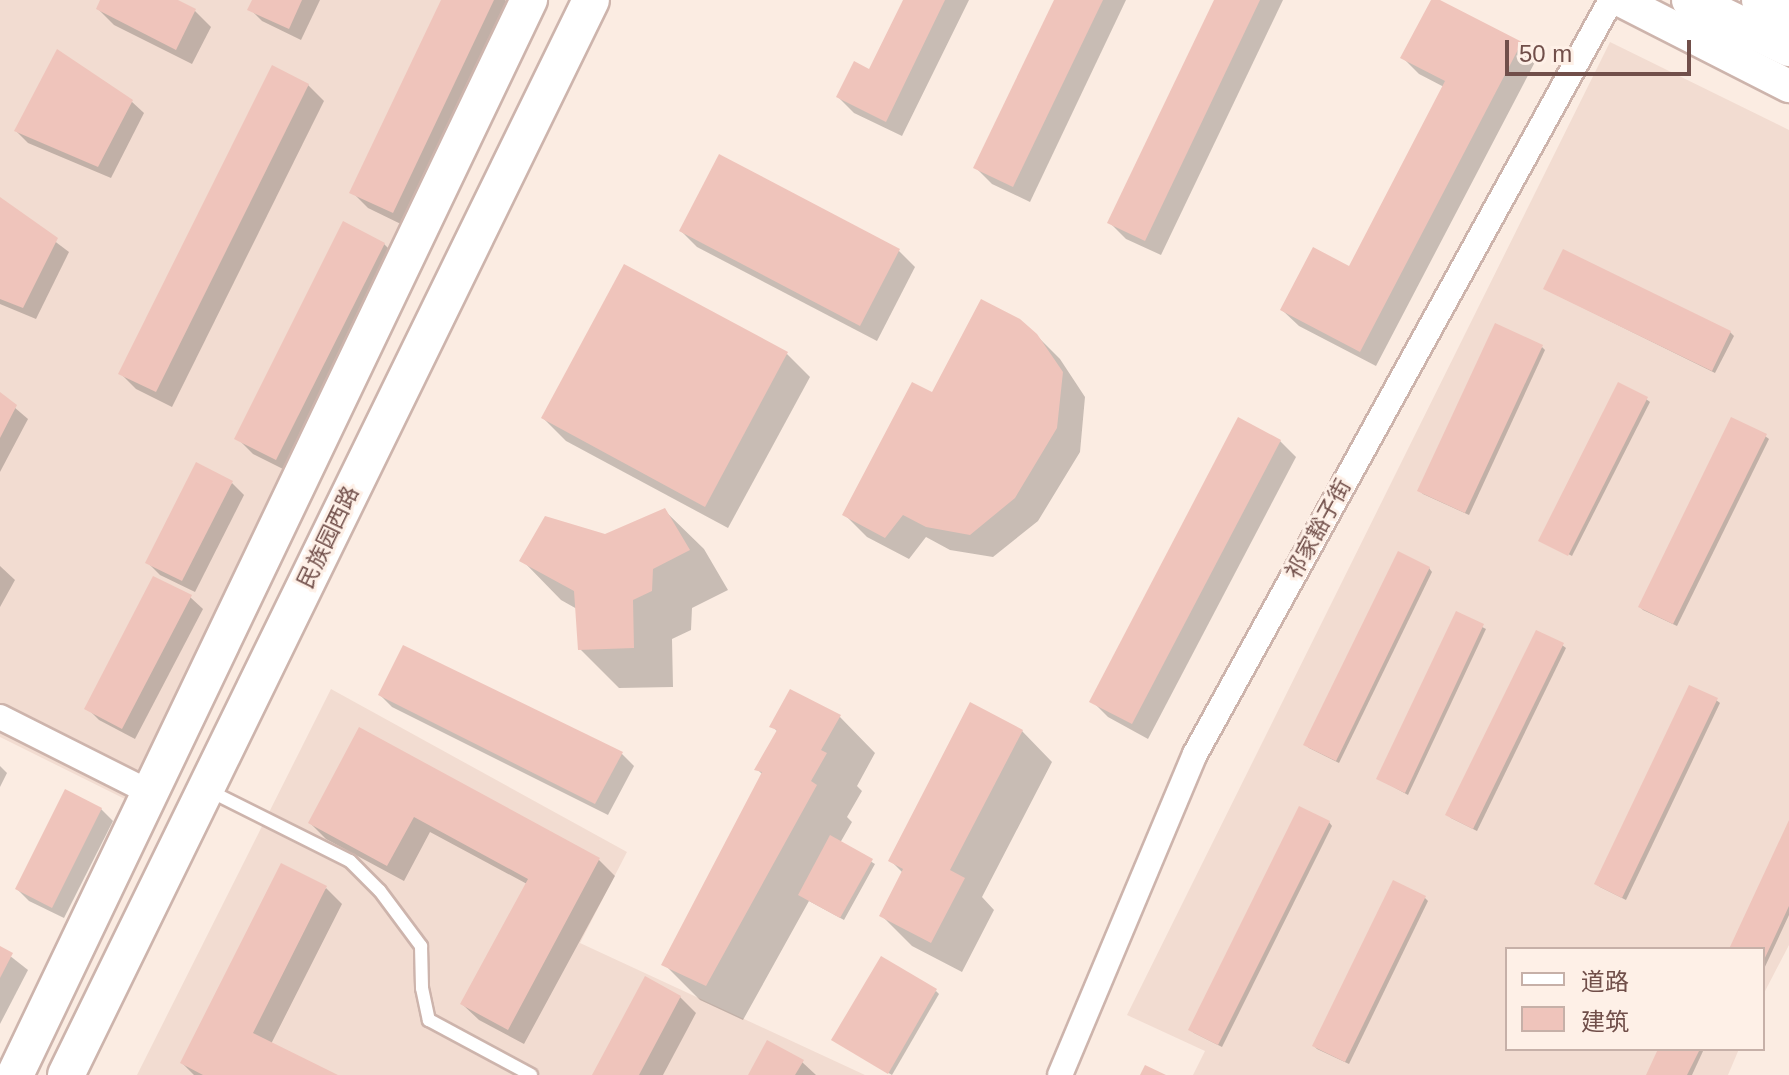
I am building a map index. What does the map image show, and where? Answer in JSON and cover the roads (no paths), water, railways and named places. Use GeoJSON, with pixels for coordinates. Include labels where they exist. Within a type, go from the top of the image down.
{"type":"FeatureCollection","features":[{"type":"Feature","properties":{"kind":"main road"},"geometry":{"type":"LineString","coordinates":[[15,1075],[529,0]]}},
{"type":"Feature","properties":{"kind":"main road","name":"民族园西路"},"geometry":{"type":"LineString","coordinates":[[66,1075],[591,0]]}},
{"type":"Feature","properties":{"kind":"main road"},"geometry":{"type":"LineString","coordinates":[[1690,0],[1789,48]]}},
{"type":"Feature","properties":{"kind":"main road"},"geometry":{"type":"LineString","coordinates":[[1760,0],[1789,14]]}},
{"type":"Feature","properties":{"kind":"street","name":"祁家豁子街"},"geometry":{"type":"LineString","coordinates":[[1060,1075],[1195,754],[1611,0]]}},
{"type":"Feature","properties":{"kind":"street"},"geometry":{"type":"LineString","coordinates":[[1620,0],[1789,86]]}},
{"type":"Feature","properties":{"kind":"street"},"geometry":{"type":"LineString","coordinates":[[0,717],[151,793]]}},
{"type":"Feature","properties":{"kind":"lane"},"geometry":{"type":"LineString","coordinates":[[205,789],[350,861],[380,891],[421,946],[422,988],[429,1020],[531,1075]]}}]}
